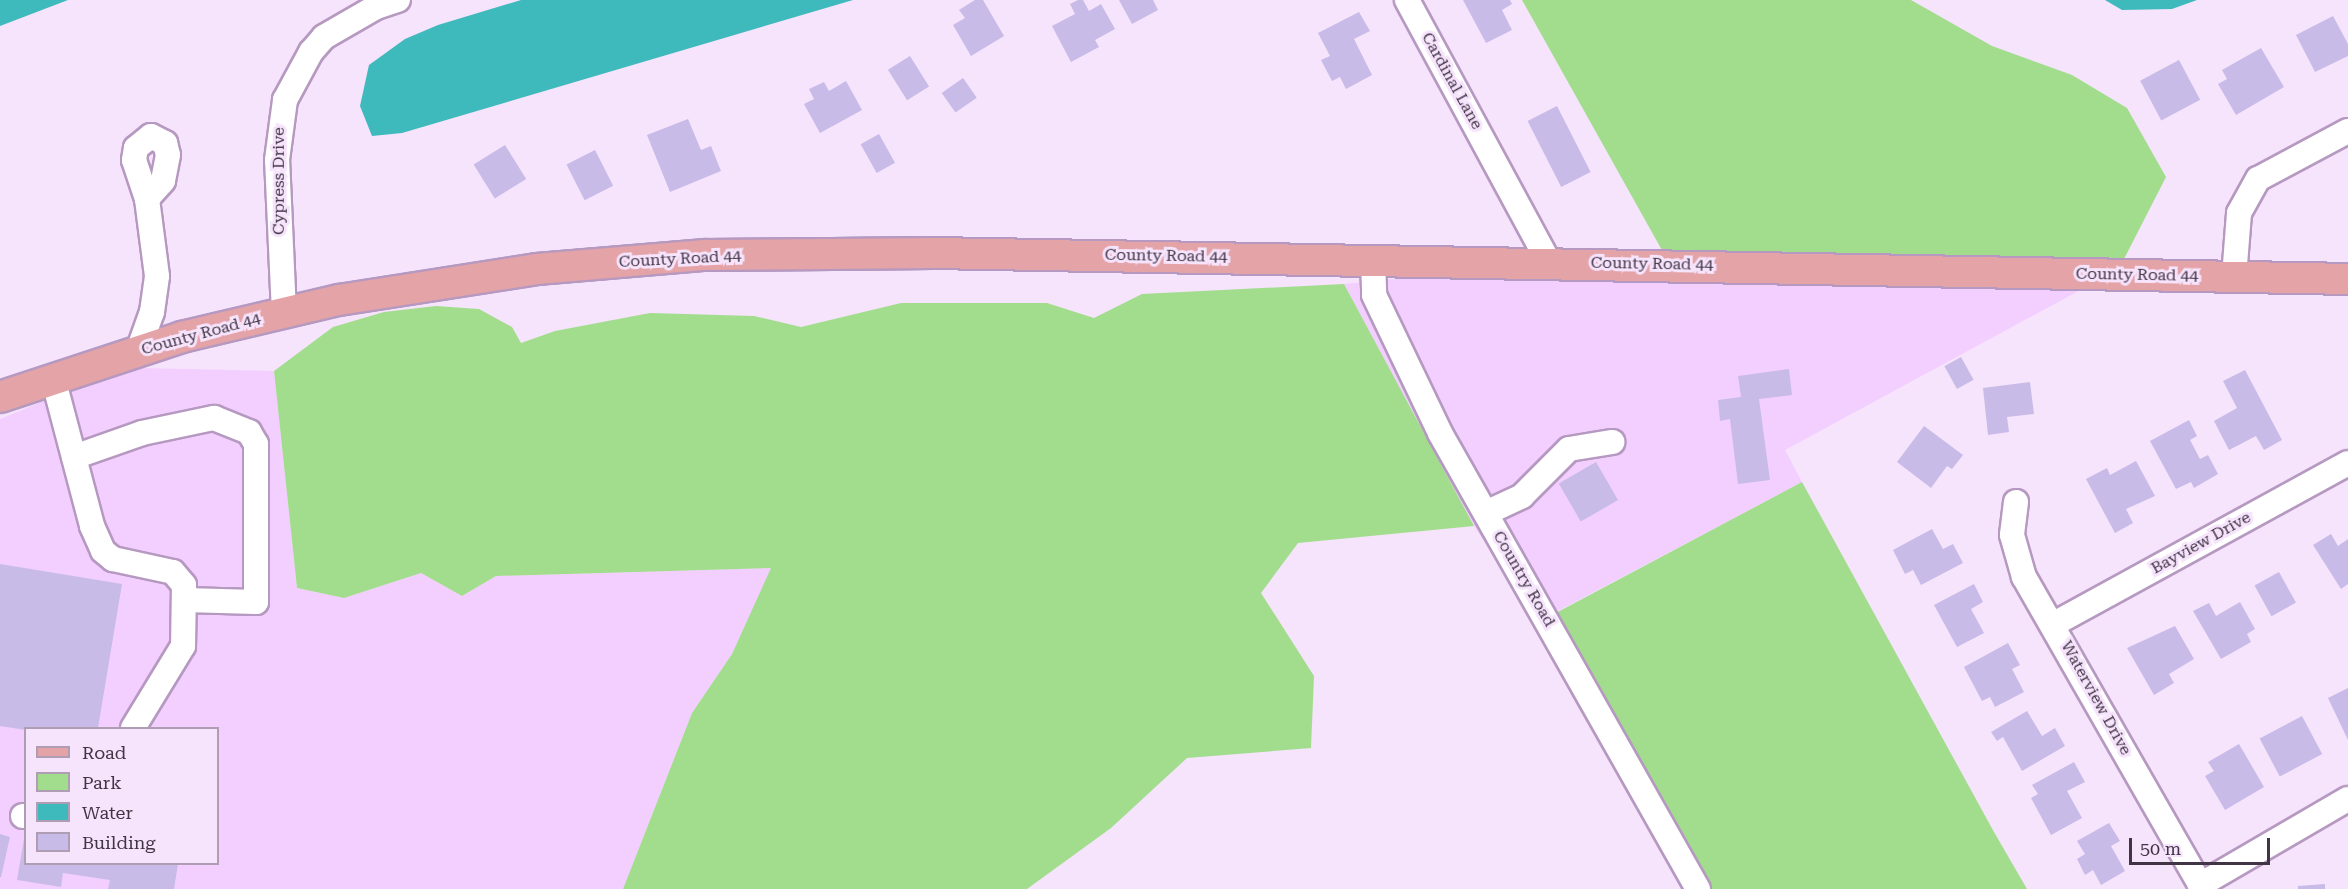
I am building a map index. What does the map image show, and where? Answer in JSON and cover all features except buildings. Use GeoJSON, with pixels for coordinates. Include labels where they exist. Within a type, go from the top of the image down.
{"type":"FeatureCollection","features":[{"type":"Feature","properties":{"kind":"main road","name":"County Road 44"},"geometry":{"type":"LineString","coordinates":[[1,392],[138,351],[339,300],[537,269],[705,255],[933,253],[1549,262],[2348,279]]}},
{"type":"Feature","properties":{"kind":"street","name":"Cypress Drive"},"geometry":{"type":"LineString","coordinates":[[284,313],[277,160],[285,99],[310,52],[324,37],[366,12],[398,0]]}},
{"type":"Feature","properties":{"kind":"street","name":"Cardinal Lane"},"geometry":{"type":"LineString","coordinates":[[1407,0],[1549,262]]}},
{"type":"Feature","properties":{"kind":"street"},"geometry":{"type":"LineString","coordinates":[[2234,278],[2239,213],[2258,179],[2348,131]]}},
{"type":"Feature","properties":{"kind":"street"},"geometry":{"type":"LineString","coordinates":[[138,351],[152,312],[157,276],[147,199]]}},
{"type":"Feature","properties":{"kind":"street","name":"Country Road"},"geometry":{"type":"LineString","coordinates":[[1373,260],[1374,295],[1398,350],[1486,513],[1698,889]]}},
{"type":"Feature","properties":{"kind":"street"},"geometry":{"type":"LineString","coordinates":[[54,378],[92,526],[103,551],[112,559],[173,572],[184,585],[183,646],[135,727]]}},
{"type":"Feature","properties":{"kind":"street"},"geometry":{"type":"LineString","coordinates":[[74,457],[142,433],[214,418],[249,432],[256,444],[256,602],[185,600]]}},
{"type":"Feature","properties":{"kind":"street"},"geometry":{"type":"LineString","coordinates":[[1486,513],[1522,496],[1569,449],[1612,442]]}},
{"type":"Feature","properties":{"kind":"street","name":"Bayview Drive"},"geometry":{"type":"LineString","coordinates":[[2054,624],[2348,463]]}},
{"type":"Feature","properties":{"kind":"street","name":"Waterview Drive"},"geometry":{"type":"LineString","coordinates":[[2016,502],[2012,535],[2016,556],[2202,887]]}},
{"type":"Feature","properties":{"kind":"street"},"geometry":{"type":"LineString","coordinates":[[2202,887],[2348,799]]}},
{"type":"Feature","properties":{"kind":"shaded area"},"geometry":{"type":"Polygon","coordinates":[[[1466,272],[2095,282],[1785,450],[1802,482],[1537,622],[1474,526],[1344,284],[1466,272]]]}},
{"type":"Feature","properties":{"kind":"shaded area"},"geometry":{"type":"Polygon","coordinates":[[[137,368],[274,371],[297,588],[344,598],[421,573],[462,596],[496,576],[772,568],[732,654],[692,713],[623,889],[0,889],[0,419],[86,384],[137,368]]]}},
{"type":"Feature","properties":{"kind":"green space"},"geometry":{"type":"Polygon","coordinates":[[[1522,0],[1911,0],[1992,46],[2072,75],[2127,108],[2166,177],[2123,261],[1663,252],[1522,0]]]}},
{"type":"Feature","properties":{"kind":"green space"},"geometry":{"type":"Polygon","coordinates":[[[1344,284],[1474,526],[1298,543],[1261,593],[1314,676],[1311,748],[1187,758],[1111,828],[1027,889],[623,889],[692,713],[732,654],[771,568],[496,576],[462,596],[421,573],[344,598],[297,588],[274,371],[333,327],[384,312],[436,306],[479,309],[512,327],[521,343],[555,331],[650,313],[754,316],[801,327],[901,303],[1047,303],[1094,318],[1142,294],[1344,284]]]}},
{"type":"Feature","properties":{"kind":"green space"},"geometry":{"type":"Polygon","coordinates":[[[1802,482],[2027,889],[1689,889],[1537,623],[1802,482]]]}},
{"type":"Feature","properties":{"kind":"water"},"geometry":{"type":"Polygon","coordinates":[[[0,0],[68,0],[0,26],[0,0]]]}},
{"type":"Feature","properties":{"kind":"water"},"geometry":{"type":"Polygon","coordinates":[[[521,0],[853,0],[402,133],[372,136],[360,106],[369,65],[405,39],[438,25],[521,0]]]}},
{"type":"Feature","properties":{"kind":"water"},"geometry":{"type":"Polygon","coordinates":[[[2105,0],[2197,0],[2172,9],[2122,10],[2105,0]]]}}]}
